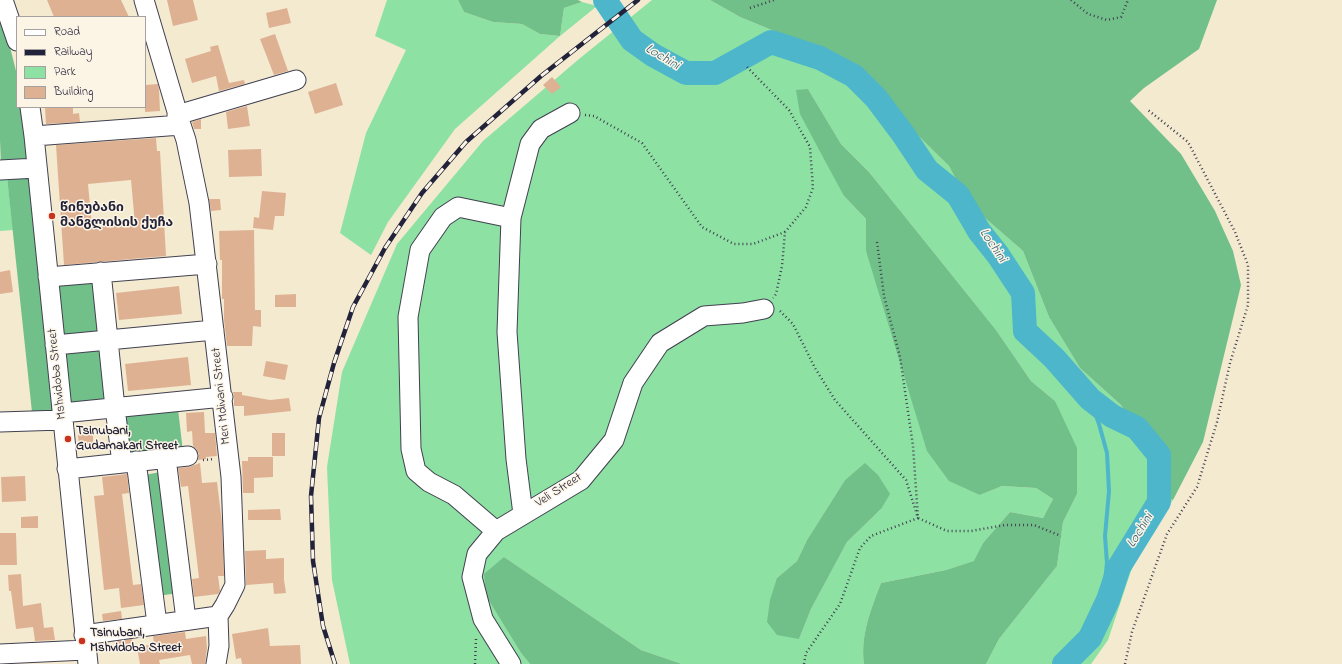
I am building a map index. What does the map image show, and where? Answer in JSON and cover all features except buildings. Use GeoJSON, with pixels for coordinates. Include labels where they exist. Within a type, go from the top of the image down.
{"type":"FeatureCollection","features":[{"type":"Feature","properties":{"kind":"street"},"geometry":{"type":"LineString","coordinates":[[3,0],[16,38]]}},
{"type":"Feature","properties":{"kind":"street","name":"Meri Mdivani Street"},"geometry":{"type":"LineString","coordinates":[[144,0],[186,140],[199,203],[223,397],[231,477],[235,585],[218,616]]}},
{"type":"Feature","properties":{"kind":"street"},"geometry":{"type":"LineString","coordinates":[[34,136],[179,120],[296,80]]}},
{"type":"Feature","properties":{"kind":"street","name":"Mshvidoba Street"},"geometry":{"type":"LineString","coordinates":[[30,108],[86,650]]}},
{"type":"Feature","properties":{"kind":"street"},"geometry":{"type":"LineString","coordinates":[[523,514],[516,459],[507,332],[511,218],[530,144],[541,129],[570,113]]}},
{"type":"Feature","properties":{"kind":"street"},"geometry":{"type":"LineString","coordinates":[[0,170],[37,168]]}},
{"type":"Feature","properties":{"kind":"street"},"geometry":{"type":"LineString","coordinates":[[496,531],[454,495],[429,482],[416,471],[411,449],[408,317],[420,250],[443,217],[458,207],[511,218]]}},
{"type":"Feature","properties":{"kind":"street"},"geometry":{"type":"LineString","coordinates":[[48,277],[207,264]]}},
{"type":"Feature","properties":{"kind":"street"},"geometry":{"type":"LineString","coordinates":[[101,272],[115,408],[129,462],[157,624]]}},
{"type":"Feature","properties":{"kind":"street","name":"Veli Street"},"geometry":{"type":"LineString","coordinates":[[511,664],[483,619],[472,578],[477,554],[496,531],[581,480],[614,440],[633,383],[660,342],[704,316],[743,313],[764,309]]}},
{"type":"Feature","properties":{"kind":"street"},"geometry":{"type":"LineString","coordinates":[[55,345],[214,330]]}},
{"type":"Feature","properties":{"kind":"street"},"geometry":{"type":"LineString","coordinates":[[0,422],[223,397]]}},
{"type":"Feature","properties":{"kind":"street"},"geometry":{"type":"LineString","coordinates":[[67,469],[188,456]]}},
{"type":"Feature","properties":{"kind":"street"},"geometry":{"type":"LineString","coordinates":[[166,458],[186,620]]}},
{"type":"Feature","properties":{"kind":"street"},"geometry":{"type":"LineString","coordinates":[[0,654],[86,650],[157,624],[218,616],[218,655],[230,664]]}},
{"type":"Feature","properties":{"kind":"path"},"geometry":{"type":"LineString","coordinates":[[750,8],[774,0]]}},
{"type":"Feature","properties":{"kind":"path"},"geometry":{"type":"LineString","coordinates":[[1071,0],[1088,14],[1107,20],[1121,17],[1128,0]]}},
{"type":"Feature","properties":{"kind":"path"},"geometry":{"type":"LineString","coordinates":[[570,113],[594,116],[642,143],[702,227],[734,244],[753,244],[785,232],[806,207],[813,188],[810,148],[789,110],[747,66]]}},
{"type":"Feature","properties":{"kind":"path"},"geometry":{"type":"LineString","coordinates":[[1126,664],[1132,632],[1167,534],[1198,487],[1217,422],[1230,363],[1248,305],[1248,265],[1236,232],[1188,142],[1148,110]]}},
{"type":"Feature","properties":{"kind":"path"},"geometry":{"type":"LineString","coordinates":[[764,309],[776,294],[782,266],[785,232]]}},
{"type":"Feature","properties":{"kind":"path"},"geometry":{"type":"LineString","coordinates":[[877,242],[884,296],[900,357],[913,446],[918,518]]}},
{"type":"Feature","properties":{"kind":"path"},"geometry":{"type":"LineString","coordinates":[[764,309],[779,310],[793,324],[815,368],[835,400],[906,480],[918,518]]}},
{"type":"Feature","properties":{"kind":"path"},"geometry":{"type":"LineString","coordinates":[[188,456],[194,461],[228,458]]}},
{"type":"Feature","properties":{"kind":"path"},"geometry":{"type":"LineString","coordinates":[[804,664],[806,653],[840,604],[860,548],[871,536],[918,518],[947,531],[971,531],[1005,525],[1034,525],[1061,536]]}},
{"type":"Feature","properties":{"kind":"green space"},"geometry":{"type":"Polygon","coordinates":[[[387,0],[458,0],[464,12],[493,22],[522,24],[540,34],[560,36],[455,129],[388,222],[371,255],[340,233],[366,133],[406,50],[375,36],[387,0]]]}},
{"type":"Feature","properties":{"kind":"green space"},"geometry":{"type":"Polygon","coordinates":[[[458,0],[578,0],[582,2],[564,8],[560,36],[540,34],[522,24],[493,22],[464,12],[458,0]]]}},
{"type":"Feature","properties":{"kind":"green space"},"geometry":{"type":"Polygon","coordinates":[[[652,0],[710,0],[740,17],[818,49],[860,70],[883,101],[949,166],[969,204],[1023,251],[1049,317],[1080,368],[1121,405],[1151,452],[1155,493],[1173,500],[1139,547],[1108,640],[1091,664],[986,664],[999,639],[1057,566],[1063,522],[1077,494],[1055,401],[1031,381],[996,330],[869,172],[841,144],[808,89],[844,196],[866,219],[866,251],[980,495],[1002,486],[1036,488],[1053,499],[1043,518],[1010,512],[983,543],[975,561],[946,570],[881,583],[867,623],[863,654],[864,664],[682,664],[641,650],[504,557],[486,596],[521,653],[530,664],[350,664],[332,580],[327,467],[342,372],[397,244],[483,141],[579,59],[652,0]],[[865,464],[845,480],[807,540],[797,561],[777,578],[799,639],[811,609],[847,542],[881,509],[865,464]]]}},
{"type":"Feature","properties":{"kind":"green space"},"geometry":{"type":"Polygon","coordinates":[[[710,0],[1217,0],[1199,49],[1144,88],[1130,101],[1181,154],[1215,211],[1233,251],[1241,285],[1203,442],[1173,500],[1155,493],[1151,452],[1121,405],[1080,368],[1049,317],[1023,251],[969,204],[949,166],[883,101],[860,70],[818,49],[740,17],[710,0]]]}},
{"type":"Feature","properties":{"kind":"green space"},"geometry":{"type":"Polygon","coordinates":[[[582,2],[597,6],[560,36],[564,8],[582,2]]]}},
{"type":"Feature","properties":{"kind":"green space"},"geometry":{"type":"Polygon","coordinates":[[[0,18],[16,71],[16,108],[22,108],[27,162],[1,165],[0,18]]]}},
{"type":"Feature","properties":{"kind":"green space"},"geometry":{"type":"Polygon","coordinates":[[[808,89],[841,144],[869,172],[996,330],[1031,381],[1055,401],[1077,448],[1077,494],[1063,522],[1057,566],[999,639],[986,664],[864,664],[863,654],[867,623],[881,583],[946,570],[974,561],[983,543],[1010,512],[1043,518],[1053,499],[1036,488],[1002,486],[980,495],[949,481],[927,451],[866,251],[866,219],[844,196],[800,114],[796,90],[808,89]]]}},
{"type":"Feature","properties":{"kind":"green space"},"geometry":{"type":"Polygon","coordinates":[[[31,174],[53,412],[32,412],[7,177],[31,174]]]}},
{"type":"Feature","properties":{"kind":"green space"},"geometry":{"type":"Polygon","coordinates":[[[0,177],[7,177],[13,230],[0,231],[0,177]]]}},
{"type":"Feature","properties":{"kind":"green space"},"geometry":{"type":"Polygon","coordinates":[[[55,279],[94,281],[106,403],[69,406],[55,279]]]}},
{"type":"Feature","properties":{"kind":"green space"},"geometry":{"type":"Polygon","coordinates":[[[178,409],[183,452],[131,457],[125,449],[126,414],[178,409]]]}},
{"type":"Feature","properties":{"kind":"green space"},"geometry":{"type":"Polygon","coordinates":[[[865,463],[878,475],[890,494],[881,509],[847,542],[811,609],[799,639],[777,635],[767,622],[770,600],[777,578],[797,561],[807,540],[845,480],[865,463]]]}},
{"type":"Feature","properties":{"kind":"green space"},"geometry":{"type":"Polygon","coordinates":[[[160,472],[178,593],[158,596],[140,476],[160,472]]]}},
{"type":"Feature","properties":{"kind":"green space"},"geometry":{"type":"Polygon","coordinates":[[[504,557],[641,650],[682,664],[530,664],[521,653],[486,596],[484,574],[504,557]]]}},
{"type":"Feature","properties":{"kind":"waterway","name":"Lochini"},"geometry":{"type":"LineString","coordinates":[[605,0],[632,40],[653,55],[686,73],[715,73],[771,42],[820,58],[854,76],[876,98],[903,134],[927,170],[958,195],[979,231],[998,255],[1023,293],[1025,331],[1054,358],[1090,399],[1112,416],[1137,428],[1159,455],[1159,502],[1119,567],[1108,600],[1090,638],[1064,664]]}},
{"type":"Feature","properties":{"kind":"waterway"},"geometry":{"type":"LineString","coordinates":[[1090,399],[1107,453],[1109,491],[1105,536],[1107,563],[1105,581],[1108,600]]}},
{"type":"Feature","properties":{"kind":"railway"},"geometry":{"type":"LineString","coordinates":[[335,664],[323,626],[313,561],[311,496],[319,418],[334,363],[353,307],[385,248],[422,193],[466,142],[541,76],[638,0]]}},
{"type":"Feature","properties":{"kind":"place","name":"წინუბანი მანგლისის ქუჩა"},"geometry":{"type":"Point","coordinates":[52,216]}},
{"type":"Feature","properties":{"kind":"place","name":"Tsinubani, Gudamakari Street"},"geometry":{"type":"Point","coordinates":[68,439]}},
{"type":"Feature","properties":{"kind":"place","name":"Tsinubani, Mshvidoba Street"},"geometry":{"type":"Point","coordinates":[82,641]}}]}
